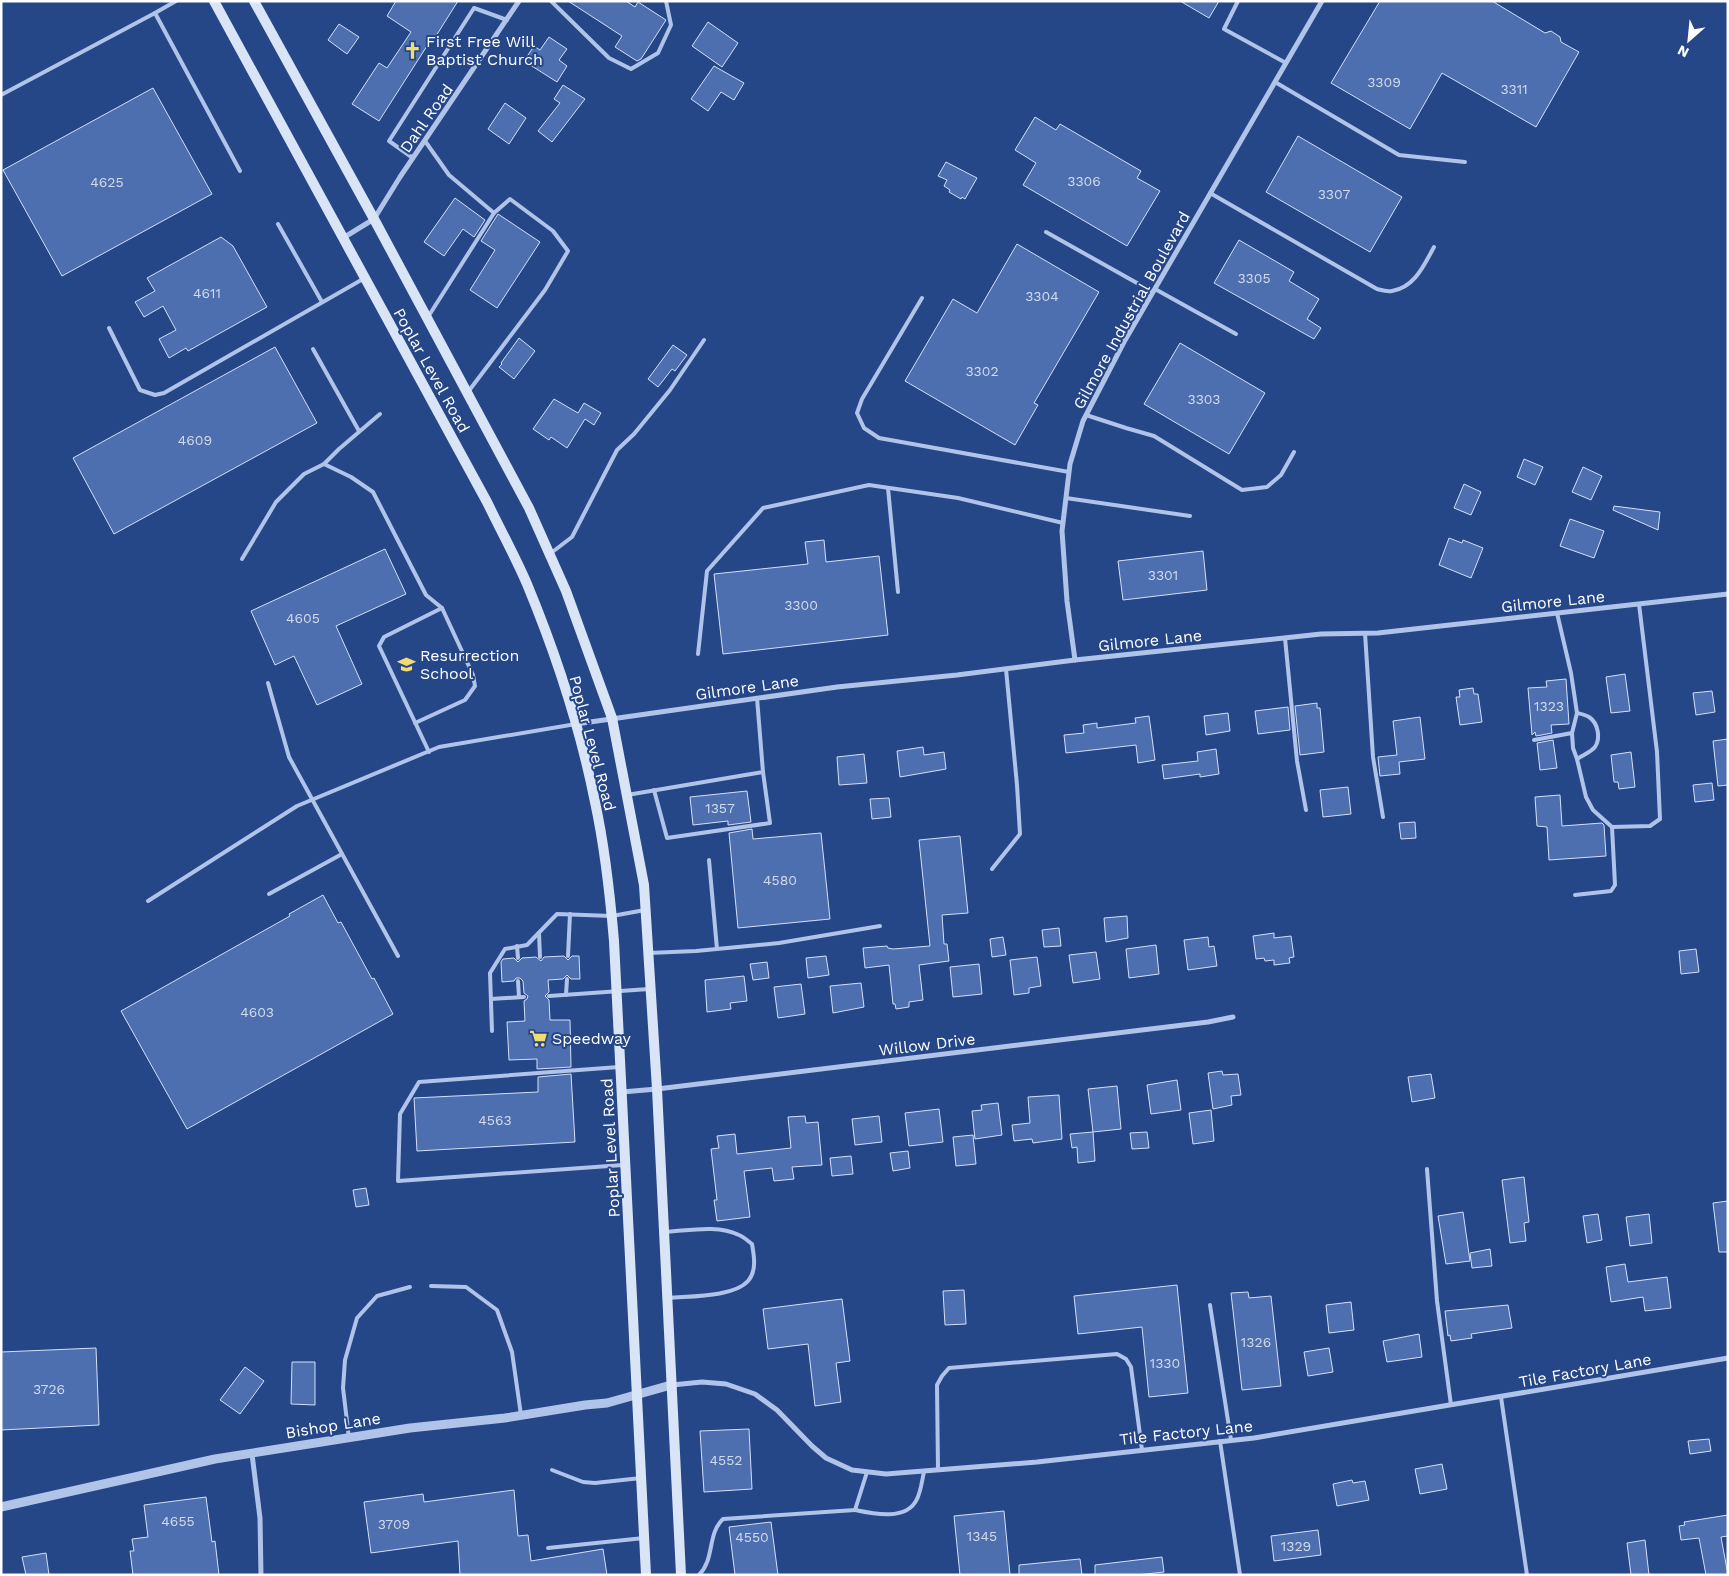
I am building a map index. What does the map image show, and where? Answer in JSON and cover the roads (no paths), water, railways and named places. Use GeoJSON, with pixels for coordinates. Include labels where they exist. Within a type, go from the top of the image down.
{"type":"FeatureCollection","features":[{"type":"Feature","properties":{"kind":"main road","name":"Poplar Level Road"},"geometry":{"type":"LineString","coordinates":[[214,1],[487,502],[526,582],[551,644],[576,724],[595,802],[608,875],[612,916],[646,1575]]}},
{"type":"Feature","properties":{"kind":"main road","name":"Poplar Level Road"},"geometry":{"type":"LineString","coordinates":[[254,1],[374,219],[529,508],[566,591],[612,718],[644,885],[646,910],[657,1089],[680,1575]]}},
{"type":"Feature","properties":{"kind":"street","name":"Dahl Road"},"geometry":{"type":"LineString","coordinates":[[343,238],[374,219],[413,158],[520,1]]}},
{"type":"Feature","properties":{"kind":"street","name":"Gilmore Industrial Boulevard"},"geometry":{"type":"LineString","coordinates":[[1075,660],[1067,601],[1063,524],[1069,472],[1086,415],[1124,342],[1322,1]]}},
{"type":"Feature","properties":{"kind":"street","name":"Gilmore Lane"},"geometry":{"type":"LineString","coordinates":[[576,724],[837,687],[1075,660],[1321,634],[1366,633],[1728,594]]}},
{"type":"Feature","properties":{"kind":"street","name":"Willow Drive"},"geometry":{"type":"LineString","coordinates":[[622,1092],[1198,1024],[1233,1017]]}},
{"type":"Feature","properties":{"kind":"street","name":"Tile Factory Lane"},"geometry":{"type":"LineString","coordinates":[[671,1385],[702,1382],[726,1384],[755,1394],[777,1410],[826,1458],[852,1470],[886,1474],[924,1472],[1231,1440],[1451,1406],[1728,1358]]}},
{"type":"Feature","properties":{"kind":"street","name":"Bishop Lane"},"geometry":{"type":"LineString","coordinates":[[1,1507],[174,1468],[410,1428],[607,1403],[671,1385]]}},
{"type":"Feature","properties":{"kind":"street"},"geometry":{"type":"LineString","coordinates":[[252,1454],[260,1518],[261,1575]]}},
{"type":"Feature","properties":{"kind":"lane"},"geometry":{"type":"LineString","coordinates":[[1,95],[176,1]]}},
{"type":"Feature","properties":{"kind":"lane"},"geometry":{"type":"LineString","coordinates":[[551,1],[609,58],[631,69],[658,53],[671,25],[666,1]]}},
{"type":"Feature","properties":{"kind":"lane"},"geometry":{"type":"LineString","coordinates":[[1238,1],[1224,29],[1286,63]]}},
{"type":"Feature","properties":{"kind":"lane"},"geometry":{"type":"LineString","coordinates":[[413,158],[389,141],[474,8],[507,20]]}},
{"type":"Feature","properties":{"kind":"lane"},"geometry":{"type":"LineString","coordinates":[[155,13],[240,171]]}},
{"type":"Feature","properties":{"kind":"lane"},"geometry":{"type":"LineString","coordinates":[[1275,82],[1399,155],[1465,162]]}},
{"type":"Feature","properties":{"kind":"lane"},"geometry":{"type":"LineString","coordinates":[[425,141],[449,175],[494,213]]}},
{"type":"Feature","properties":{"kind":"lane"},"geometry":{"type":"LineString","coordinates":[[1210,193],[1376,289],[1391,292],[1404,287],[1417,277],[1434,247]]}},
{"type":"Feature","properties":{"kind":"lane"},"geometry":{"type":"LineString","coordinates":[[427,318],[494,213],[510,199],[553,231],[568,251],[545,290],[467,393]]}},
{"type":"Feature","properties":{"kind":"lane"},"geometry":{"type":"LineString","coordinates":[[278,224],[322,302]]}},
{"type":"Feature","properties":{"kind":"lane"},"geometry":{"type":"LineString","coordinates":[[1046,232],[1236,334]]}},
{"type":"Feature","properties":{"kind":"lane"},"geometry":{"type":"LineString","coordinates":[[109,328],[140,390],[155,395],[164,393],[365,278]]}},
{"type":"Feature","properties":{"kind":"lane"},"geometry":{"type":"LineString","coordinates":[[922,298],[862,398],[857,414],[864,428],[879,438],[1069,472]]}},
{"type":"Feature","properties":{"kind":"lane"},"geometry":{"type":"LineString","coordinates":[[549,554],[572,537],[617,450],[634,434],[664,397],[704,340]]}},
{"type":"Feature","properties":{"kind":"lane"},"geometry":{"type":"LineString","coordinates":[[313,349],[360,430]]}},
{"type":"Feature","properties":{"kind":"lane"},"geometry":{"type":"LineString","coordinates":[[242,559],[276,502],[304,474],[324,464],[380,414]]}},
{"type":"Feature","properties":{"kind":"lane"},"geometry":{"type":"LineString","coordinates":[[1086,415],[1154,436],[1242,490],[1267,487],[1281,475],[1294,452]]}},
{"type":"Feature","properties":{"kind":"lane"},"geometry":{"type":"LineString","coordinates":[[324,464],[350,477],[373,492],[426,595],[442,608],[472,675],[475,686],[465,700],[415,722]]}},
{"type":"Feature","properties":{"kind":"lane"},"geometry":{"type":"LineString","coordinates":[[698,654],[707,571],[763,508],[869,485],[958,498],[1063,524]]}},
{"type":"Feature","properties":{"kind":"lane"},"geometry":{"type":"LineString","coordinates":[[888,488],[898,592]]}},
{"type":"Feature","properties":{"kind":"lane"},"geometry":{"type":"LineString","coordinates":[[1066,498],[1190,516]]}},
{"type":"Feature","properties":{"kind":"lane"},"geometry":{"type":"LineString","coordinates":[[1557,613],[1571,673],[1577,713],[1572,733],[1573,748],[1586,797],[1593,810],[1612,827],[1650,826],[1660,819],[1657,752],[1640,604]]}},
{"type":"Feature","properties":{"kind":"lane"},"geometry":{"type":"LineString","coordinates":[[429,752],[379,646],[384,637],[442,608]]}},
{"type":"Feature","properties":{"kind":"lane"},"geometry":{"type":"LineString","coordinates":[[1366,633],[1373,757],[1383,816]]}},
{"type":"Feature","properties":{"kind":"lane"},"geometry":{"type":"LineString","coordinates":[[1284,638],[1297,761],[1306,810]]}},
{"type":"Feature","properties":{"kind":"lane"},"geometry":{"type":"LineString","coordinates":[[992,869],[1020,834],[1006,669]]}},
{"type":"Feature","properties":{"kind":"lane"},"geometry":{"type":"LineString","coordinates":[[268,683],[289,757],[398,956]]}},
{"type":"Feature","properties":{"kind":"lane"},"geometry":{"type":"LineString","coordinates":[[654,790],[667,838],[770,823],[763,772],[757,698]]}},
{"type":"Feature","properties":{"kind":"lane"},"geometry":{"type":"LineString","coordinates":[[1577,713],[1589,717],[1597,726],[1598,736],[1594,749],[1577,759]]}},
{"type":"Feature","properties":{"kind":"lane"},"geometry":{"type":"LineString","coordinates":[[148,901],[297,806],[438,747],[576,724]]}},
{"type":"Feature","properties":{"kind":"lane"},"geometry":{"type":"LineString","coordinates":[[1534,740],[1572,733]]}},
{"type":"Feature","properties":{"kind":"lane"},"geometry":{"type":"LineString","coordinates":[[627,795],[763,772]]}},
{"type":"Feature","properties":{"kind":"lane"},"geometry":{"type":"LineString","coordinates":[[1575,894],[1611,891],[1615,885],[1612,827]]}},
{"type":"Feature","properties":{"kind":"lane"},"geometry":{"type":"LineString","coordinates":[[269,894],[342,854]]}},
{"type":"Feature","properties":{"kind":"lane"},"geometry":{"type":"LineString","coordinates":[[709,860],[717,949]]}},
{"type":"Feature","properties":{"kind":"lane"},"geometry":{"type":"LineString","coordinates":[[492,1031],[490,973],[505,948],[527,944],[557,914],[612,916],[646,910]]}},
{"type":"Feature","properties":{"kind":"lane"},"geometry":{"type":"LineString","coordinates":[[568,956],[570,914]]}},
{"type":"Feature","properties":{"kind":"lane"},"geometry":{"type":"LineString","coordinates":[[648,954],[779,943],[880,926]]}},
{"type":"Feature","properties":{"kind":"lane"},"geometry":{"type":"LineString","coordinates":[[539,933],[540,957]]}},
{"type":"Feature","properties":{"kind":"lane"},"geometry":{"type":"LineString","coordinates":[[517,946],[518,958]]}},
{"type":"Feature","properties":{"kind":"lane"},"geometry":{"type":"LineString","coordinates":[[566,995],[567,979]]}},
{"type":"Feature","properties":{"kind":"lane"},"geometry":{"type":"LineString","coordinates":[[518,981],[519,997]]}},
{"type":"Feature","properties":{"kind":"lane"},"geometry":{"type":"LineString","coordinates":[[549,996],[651,989]]}},
{"type":"Feature","properties":{"kind":"lane"},"geometry":{"type":"LineString","coordinates":[[491,999],[524,997]]}},
{"type":"Feature","properties":{"kind":"lane"},"geometry":{"type":"LineString","coordinates":[[621,1067],[419,1082],[400,1114],[398,1181],[626,1165]]}},
{"type":"Feature","properties":{"kind":"lane"},"geometry":{"type":"LineString","coordinates":[[1426,1168],[1437,1301],[1451,1406]]}},
{"type":"Feature","properties":{"kind":"lane"},"geometry":{"type":"LineString","coordinates":[[664,1232],[724,1230],[739,1235],[752,1244],[755,1258],[753,1271],[748,1282],[728,1293],[667,1298]]}},
{"type":"Feature","properties":{"kind":"lane"},"geometry":{"type":"LineString","coordinates":[[431,1286],[466,1287],[497,1310],[512,1352],[521,1415]]}},
{"type":"Feature","properties":{"kind":"lane"},"geometry":{"type":"LineString","coordinates":[[350,1438],[343,1388],[345,1360],[357,1318],[377,1296],[410,1288]]}},
{"type":"Feature","properties":{"kind":"lane"},"geometry":{"type":"LineString","coordinates":[[1210,1305],[1231,1440]]}},
{"type":"Feature","properties":{"kind":"lane"},"geometry":{"type":"LineString","coordinates":[[938,1470],[937,1386],[949,1368],[1117,1354],[1126,1359],[1131,1367],[1142,1450]]}},
{"type":"Feature","properties":{"kind":"lane"},"geometry":{"type":"LineString","coordinates":[[1502,1397],[1527,1575]]}},
{"type":"Feature","properties":{"kind":"lane"},"geometry":{"type":"LineString","coordinates":[[1220,1441],[1240,1575]]}},
{"type":"Feature","properties":{"kind":"lane"},"geometry":{"type":"LineString","coordinates":[[552,1470],[583,1482],[595,1483],[641,1478]]}},
{"type":"Feature","properties":{"kind":"lane"},"geometry":{"type":"LineString","coordinates":[[855,1510],[867,1472]]}},
{"type":"Feature","properties":{"kind":"lane"},"geometry":{"type":"LineString","coordinates":[[699,1575],[705,1568],[710,1556],[717,1525],[723,1519],[855,1510],[874,1514],[900,1513],[910,1509],[917,1499],[924,1472]]}},
{"type":"Feature","properties":{"kind":"lane"},"geometry":{"type":"LineString","coordinates":[[548,1548],[644,1538]]}},
{"type":"Feature","properties":{"kind":"place","name":"First Free Will Baptist Church"},"geometry":{"type":"Point","coordinates":[412,50]}},
{"type":"Feature","properties":{"kind":"place","name":"Resurrection School"},"geometry":{"type":"Point","coordinates":[406,664]}},
{"type":"Feature","properties":{"kind":"place","name":"Speedway"},"geometry":{"type":"Point","coordinates":[538,1038]}}]}
